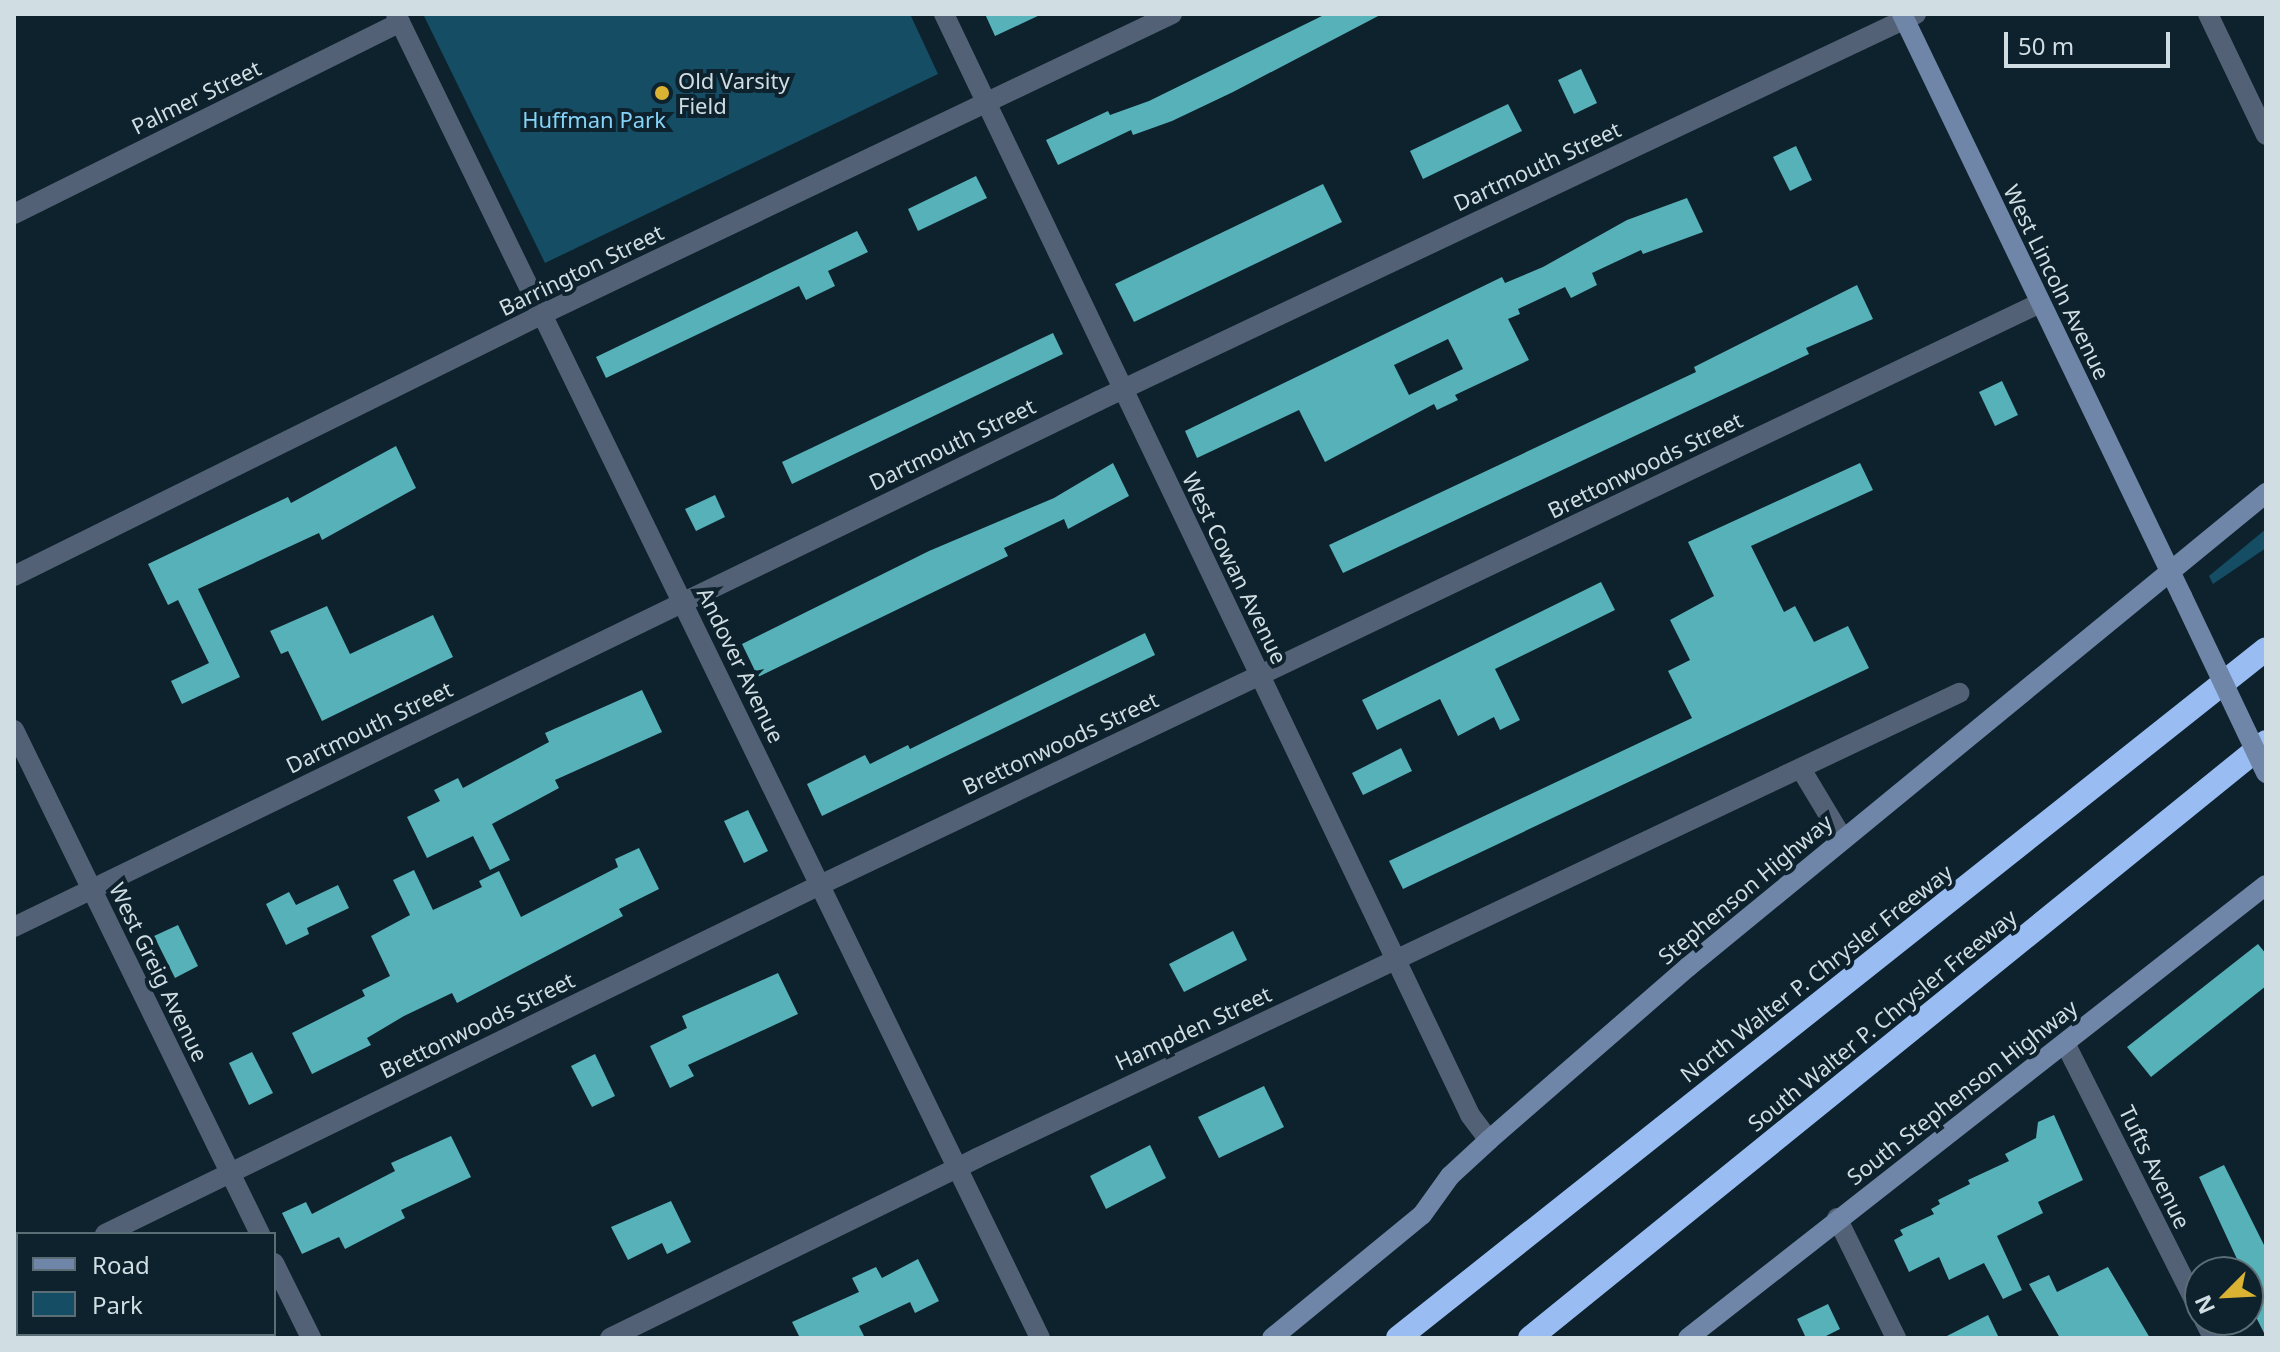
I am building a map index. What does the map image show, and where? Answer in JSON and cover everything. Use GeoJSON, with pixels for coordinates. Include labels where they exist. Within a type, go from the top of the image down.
{"type":"FeatureCollection","features":[{"type":"Feature","properties":{"kind":"highway","name":"North Walter P. Chrysler Freeway"},"geometry":{"type":"LineString","coordinates":[[1398,1338],[2266,649]]}},
{"type":"Feature","properties":{"kind":"highway","name":"South Walter P. Chrysler Freeway"},"geometry":{"type":"LineString","coordinates":[[1532,1337],[2266,742]]}},
{"type":"Feature","properties":{"kind":"main road","name":"West Lincoln Avenue"},"geometry":{"type":"LineString","coordinates":[[1907,16],[2040,303],[2266,773]]}},
{"type":"Feature","properties":{"kind":"main road","name":"Stephenson Highway"},"geometry":{"type":"LineString","coordinates":[[1272,1338],[1422,1215],[1450,1176],[1489,1140],[1843,839],[2266,493]]}},
{"type":"Feature","properties":{"kind":"main road","name":"South Stephenson Highway"},"geometry":{"type":"LineString","coordinates":[[1688,1338],[1837,1218],[2266,885]]}},
{"type":"Feature","properties":{"kind":"street","name":"West Cowan Avenue"},"geometry":{"type":"LineString","coordinates":[[944,14],[1470,1115],[1489,1140]]}},
{"type":"Feature","properties":{"kind":"street","name":"Barrington Street"},"geometry":{"type":"LineString","coordinates":[[14,576],[543,314],[1172,14]]}},
{"type":"Feature","properties":{"kind":"street"},"geometry":{"type":"LineString","coordinates":[[2208,14],[2266,135]]}},
{"type":"Feature","properties":{"kind":"street","name":"Dartmouth Street"},"geometry":{"type":"LineString","coordinates":[[14,927],[1122,389],[1907,16]]}},
{"type":"Feature","properties":{"kind":"street","name":"Palmer Street"},"geometry":{"type":"LineString","coordinates":[[14,214],[398,18]]}},
{"type":"Feature","properties":{"kind":"street","name":"Andover Avenue"},"geometry":{"type":"LineString","coordinates":[[398,18],[684,600],[1040,1338]]}},
{"type":"Feature","properties":{"kind":"street","name":"Brettonwoods Street"},"geometry":{"type":"LineString","coordinates":[[109,1232],[820,885],[2040,303]]}},
{"type":"Feature","properties":{"kind":"street","name":"Hampden Street"},"geometry":{"type":"LineString","coordinates":[[610,1338],[957,1167],[1959,693]]}},
{"type":"Feature","properties":{"kind":"street","name":"West Greig Avenue"},"geometry":{"type":"LineString","coordinates":[[14,730],[259,1232]]}},
{"type":"Feature","properties":{"kind":"street"},"geometry":{"type":"LineString","coordinates":[[1801,769],[1843,839]]}},
{"type":"Feature","properties":{"kind":"street","name":"Tufts Avenue"},"geometry":{"type":"LineString","coordinates":[[2065,1043],[2184,1280]]}},
{"type":"Feature","properties":{"kind":"street"},"geometry":{"type":"LineString","coordinates":[[1837,1218],[1896,1338]]}},
{"type":"Feature","properties":{"kind":"street"},"geometry":{"type":"LineString","coordinates":[[276,1267],[311,1338]]}},
{"type":"Feature","properties":{"kind":"green space","name":"Huffman Park"},"geometry":{"type":"Polygon","coordinates":[[[423,14],[910,14],[938,74],[545,263],[423,14]]]}},
{"type":"Feature","properties":{"kind":"green space"},"geometry":{"type":"Polygon","coordinates":[[[2266,529],[2266,548],[2213,584],[2209,576],[2266,529]]]}},
{"type":"Feature","properties":{"kind":"building"},"geometry":{"type":"Polygon","coordinates":[[[985,14],[1042,14],[995,36],[985,14]]]}},
{"type":"Feature","properties":{"kind":"building"},"geometry":{"type":"Polygon","coordinates":[[[1326,14],[1382,14],[1172,121],[1133,135],[1131,130],[1058,165],[1046,140],[1108,111],[1110,115],[1149,101],[1326,14]]]}},
{"type":"Feature","properties":{"kind":"building"},"geometry":{"type":"Polygon","coordinates":[[[1581,69],[1597,103],[1574,114],[1558,80],[1581,69]]]}},
{"type":"Feature","properties":{"kind":"building"},"geometry":{"type":"Polygon","coordinates":[[[1508,104],[1522,131],[1423,179],[1410,151],[1508,104]]]}},
{"type":"Feature","properties":{"kind":"building"},"geometry":{"type":"Polygon","coordinates":[[[1796,146],[1812,180],[1790,191],[1773,157],[1796,146]]]}},
{"type":"Feature","properties":{"kind":"building"},"geometry":{"type":"Polygon","coordinates":[[[976,176],[987,198],[918,231],[908,209],[976,176]]]}},
{"type":"Feature","properties":{"kind":"building"},"geometry":{"type":"Polygon","coordinates":[[[1323,184],[1342,222],[1134,322],[1115,284],[1323,184]]]}},
{"type":"Feature","properties":{"kind":"building"},"geometry":{"type":"Polygon","coordinates":[[[1687,198],[1703,232],[1643,254],[1641,250],[1592,273],[1597,285],[1571,298],[1565,287],[1518,309],[1520,314],[1508,319],[1529,360],[1455,395],[1458,400],[1437,410],[1434,404],[1325,462],[1299,410],[1197,458],[1185,431],[1502,277],[1505,283],[1543,267],[1627,220],[1687,198]],[[1448,339],[1394,365],[1409,395],[1463,369],[1448,339]]]}},
{"type":"Feature","properties":{"kind":"building"},"geometry":{"type":"Polygon","coordinates":[[[857,231],[868,252],[828,271],[835,286],[806,300],[799,286],[606,378],[596,357],[857,231]]]}},
{"type":"Feature","properties":{"kind":"building"},"geometry":{"type":"Polygon","coordinates":[[[1857,285],[1873,319],[1806,348],[1809,354],[1343,573],[1329,545],[1696,372],[1694,367],[1857,285]]]}},
{"type":"Feature","properties":{"kind":"building"},"geometry":{"type":"Polygon","coordinates":[[[1053,333],[1063,354],[792,484],[782,462],[1053,333]]]}},
{"type":"Feature","properties":{"kind":"building"},"geometry":{"type":"Polygon","coordinates":[[[2002,381],[2018,415],[1995,426],[1979,392],[2002,381]]]}},
{"type":"Feature","properties":{"kind":"building"},"geometry":{"type":"Polygon","coordinates":[[[396,446],[416,488],[322,540],[319,533],[198,589],[240,677],[182,704],[171,681],[209,663],[178,600],[168,605],[148,564],[288,497],[291,503],[396,446]]]}},
{"type":"Feature","properties":{"kind":"building"},"geometry":{"type":"Polygon","coordinates":[[[1113,463],[1129,496],[1068,529],[1064,519],[1004,548],[1008,556],[758,677],[742,644],[929,551],[1054,498],[1113,463]]]}},
{"type":"Feature","properties":{"kind":"building"},"geometry":{"type":"Polygon","coordinates":[[[1860,463],[1873,490],[1751,546],[1784,612],[1795,606],[1814,642],[1848,626],[1869,668],[1403,889],[1389,861],[1692,718],[1668,671],[1690,660],[1670,620],[1714,596],[1688,542],[1860,463]]]}},
{"type":"Feature","properties":{"kind":"building"},"geometry":{"type":"Polygon","coordinates":[[[715,495],[725,517],[696,531],[685,509],[715,495]]]}},
{"type":"Feature","properties":{"kind":"building"},"geometry":{"type":"Polygon","coordinates":[[[1601,582],[1615,610],[1495,669],[1520,720],[1500,730],[1494,717],[1458,736],[1440,699],[1377,730],[1362,700],[1601,582]]]}},
{"type":"Feature","properties":{"kind":"building"},"geometry":{"type":"Polygon","coordinates":[[[327,606],[350,654],[433,615],[453,657],[322,721],[288,651],[281,654],[270,631],[327,606]]]}},
{"type":"Feature","properties":{"kind":"building"},"geometry":{"type":"Polygon","coordinates":[[[1145,633],[1155,655],[822,816],[807,784],[865,755],[870,764],[908,745],[910,749],[1145,633]]]}},
{"type":"Feature","properties":{"kind":"building"},"geometry":{"type":"Polygon","coordinates":[[[642,690],[662,732],[555,780],[559,788],[492,824],[510,860],[490,870],[473,836],[427,858],[407,817],[440,801],[434,790],[458,778],[463,788],[549,742],[545,733],[642,690]]]}},
{"type":"Feature","properties":{"kind":"building"},"geometry":{"type":"Polygon","coordinates":[[[1401,748],[1412,771],[1363,795],[1352,773],[1401,748]]]}},
{"type":"Feature","properties":{"kind":"building"},"geometry":{"type":"Polygon","coordinates":[[[748,810],[768,851],[744,863],[724,821],[748,810]]]}},
{"type":"Feature","properties":{"kind":"building"},"geometry":{"type":"Polygon","coordinates":[[[639,848],[659,889],[619,909],[623,916],[457,1003],[452,993],[404,1016],[367,1038],[371,1045],[312,1074],[292,1033],[365,996],[362,990],[390,976],[371,936],[410,915],[393,880],[414,870],[433,910],[482,887],[479,881],[499,871],[521,917],[618,867],[615,859],[639,848]]]}},
{"type":"Feature","properties":{"kind":"building"},"geometry":{"type":"Polygon","coordinates":[[[338,885],[349,908],[307,928],[309,934],[286,945],[266,904],[289,892],[296,905],[338,885]]]}},
{"type":"Feature","properties":{"kind":"building"},"geometry":{"type":"Polygon","coordinates":[[[178,925],[198,966],[175,978],[154,936],[178,925]]]}},
{"type":"Feature","properties":{"kind":"building"},"geometry":{"type":"Polygon","coordinates":[[[1233,931],[1247,960],[1184,992],[1169,964],[1233,931]]]}},
{"type":"Feature","properties":{"kind":"building"},"geometry":{"type":"Polygon","coordinates":[[[2258,944],[2266,954],[2266,986],[2151,1077],[2127,1047],[2258,944]]]}},
{"type":"Feature","properties":{"kind":"building"},"geometry":{"type":"Polygon","coordinates":[[[778,973],[798,1014],[688,1065],[694,1076],[670,1088],[650,1046],[687,1028],[682,1016],[778,973]]]}},
{"type":"Feature","properties":{"kind":"building"},"geometry":{"type":"Polygon","coordinates":[[[252,1052],[273,1093],[249,1105],[229,1063],[252,1052]]]}},
{"type":"Feature","properties":{"kind":"building"},"geometry":{"type":"Polygon","coordinates":[[[595,1054],[615,1096],[592,1107],[571,1066],[595,1054]]]}},
{"type":"Feature","properties":{"kind":"building"},"geometry":{"type":"Polygon","coordinates":[[[1264,1086],[1284,1127],[1219,1158],[1198,1117],[1264,1086]]]}},
{"type":"Feature","properties":{"kind":"building"},"geometry":{"type":"Polygon","coordinates":[[[2054,1115],[2083,1180],[2038,1202],[2043,1213],[1997,1236],[2022,1290],[2003,1299],[1984,1263],[1949,1280],[1939,1257],[1909,1272],[1894,1240],[1903,1235],[1900,1230],[1934,1214],[1931,1209],[1940,1204],[1938,1200],[1970,1184],[1968,1180],[2009,1161],[2005,1154],[2036,1138],[2038,1122],[2054,1115]]]}},
{"type":"Feature","properties":{"kind":"building"},"geometry":{"type":"Polygon","coordinates":[[[451,1136],[471,1177],[401,1210],[405,1218],[345,1249],[339,1237],[302,1254],[282,1213],[306,1202],[312,1214],[395,1171],[391,1163],[451,1136]]]}},
{"type":"Feature","properties":{"kind":"building"},"geometry":{"type":"Polygon","coordinates":[[[1150,1145],[1166,1178],[1106,1209],[1090,1176],[1150,1145]]]}},
{"type":"Feature","properties":{"kind":"building"},"geometry":{"type":"Polygon","coordinates":[[[2224,1165],[2266,1249],[2266,1337],[2264,1256],[2236,1256],[2199,1177],[2224,1165]]]}},
{"type":"Feature","properties":{"kind":"building"},"geometry":{"type":"Polygon","coordinates":[[[671,1201],[691,1242],[667,1254],[662,1243],[628,1260],[611,1227],[671,1201]]]}},
{"type":"Feature","properties":{"kind":"building"},"geometry":{"type":"Polygon","coordinates":[[[918,1259],[939,1301],[915,1313],[910,1302],[859,1326],[865,1338],[800,1338],[792,1322],[859,1292],[852,1278],[876,1267],[882,1278],[918,1259]]]}},
{"type":"Feature","properties":{"kind":"building"},"geometry":{"type":"Polygon","coordinates":[[[2108,1267],[2150,1338],[2060,1338],[2029,1284],[2049,1275],[2057,1292],[2108,1267]]]}},
{"type":"Feature","properties":{"kind":"building"},"geometry":{"type":"Polygon","coordinates":[[[1828,1304],[1840,1329],[1822,1338],[1806,1338],[1797,1319],[1828,1304]]]}},
{"type":"Feature","properties":{"kind":"building"},"geometry":{"type":"Polygon","coordinates":[[[1988,1315],[1999,1338],[1943,1338],[1988,1315]]]}},
{"type":"Feature","properties":{"kind":"place","name":"Old Varsity Field"},"geometry":{"type":"Point","coordinates":[662,93]}}]}
